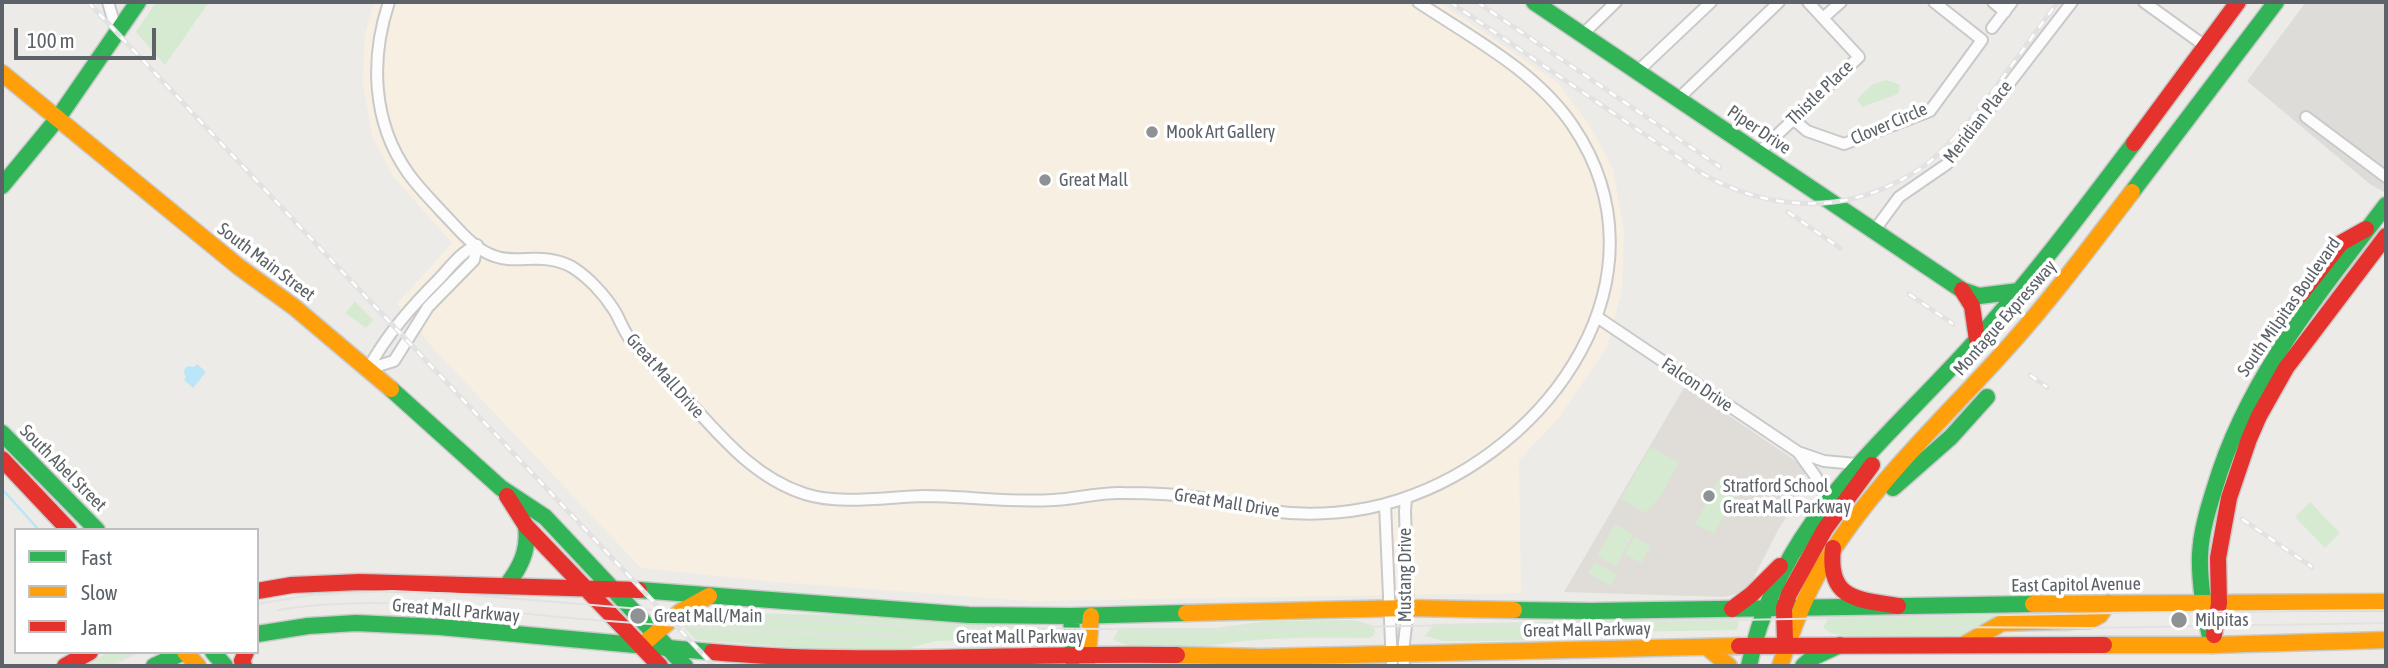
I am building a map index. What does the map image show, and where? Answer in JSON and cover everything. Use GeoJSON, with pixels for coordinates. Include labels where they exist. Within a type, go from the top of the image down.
{"type":"FeatureCollection","features":[{"type":"Feature","properties":{"kind":"main road","name":"Piper Drive"},"geometry":{"type":"LineString","coordinates":[[1534,2],[1962,290],[1979,296],[2019,291]]}},
{"type":"Feature","properties":{"kind":"main road","name":"Montague Expressway"},"geometry":{"type":"LineString","coordinates":[[1749,666],[1752,647],[1765,608],[1788,558],[1826,500],[1856,464],[1977,340],[2019,291],[2238,2]]}},
{"type":"Feature","properties":{"kind":"main road","name":"Montague Expressway"},"geometry":{"type":"LineString","coordinates":[[1780,666],[1785,645],[1833,546],[1901,463],[2045,306],[2276,2]]}},
{"type":"Feature","properties":{"kind":"main road"},"geometry":{"type":"LineString","coordinates":[[2,187],[58,118],[136,3]]}},
{"type":"Feature","properties":{"kind":"main road","name":"South Main Street"},"geometry":{"type":"LineString","coordinates":[[2,73],[239,267],[294,307],[501,488],[545,517],[685,666]]}},
{"type":"Feature","properties":{"kind":"main road","name":"South Milpitas Boulevard"},"geometry":{"type":"LineString","coordinates":[[2212,645],[2202,603],[2200,557],[2213,491],[2241,413],[2276,354],[2386,205]]}},
{"type":"Feature","properties":{"kind":"main road"},"geometry":{"type":"LineString","coordinates":[[2300,295],[2341,243],[2371,226]]}},
{"type":"Feature","properties":{"kind":"main road","name":"South Milpitas Boulevard"},"geometry":{"type":"LineString","coordinates":[[2212,645],[2219,603],[2218,558],[2229,498],[2242,456],[2259,416],[2286,368],[2386,236]]}},
{"type":"Feature","properties":{"kind":"main road"},"geometry":{"type":"LineString","coordinates":[[1962,290],[1972,306],[1977,340]]}},
{"type":"Feature","properties":{"kind":"main road"},"geometry":{"type":"LineString","coordinates":[[1850,525],[1951,437],[1987,397]]}},
{"type":"Feature","properties":{"kind":"main road"},"geometry":{"type":"LineString","coordinates":[[1894,424],[1883,453],[1825,529],[1789,594],[1784,608],[1785,645],[2212,645],[2386,640]]}},
{"type":"Feature","properties":{"kind":"main road","name":"South Abel Street"},"geometry":{"type":"LineString","coordinates":[[2,433],[95,528]]}},
{"type":"Feature","properties":{"kind":"main road","name":"South Abel Street"},"geometry":{"type":"LineString","coordinates":[[2,458],[66,528]]}},
{"type":"Feature","properties":{"kind":"main road","name":"South Main Street"},"geometry":{"type":"LineString","coordinates":[[501,488],[526,526],[660,666]]}},
{"type":"Feature","properties":{"kind":"main road"},"geometry":{"type":"LineString","coordinates":[[507,585],[526,559],[526,526]]}},
{"type":"Feature","properties":{"kind":"main road"},"geometry":{"type":"LineString","coordinates":[[1833,546],[1833,578],[1843,591],[1850,596],[1898,606]]}},
{"type":"Feature","properties":{"kind":"main road"},"geometry":{"type":"LineString","coordinates":[[1732,609],[1752,594],[1788,558]]}},
{"type":"Feature","properties":{"kind":"main road","name":"Great Mall Parkway"},"geometry":{"type":"LineString","coordinates":[[259,591],[292,585],[360,582],[613,588],[969,615],[1091,616],[1389,608],[1583,611],[1765,608]]}},
{"type":"Feature","properties":{"kind":"main road"},"geometry":{"type":"LineString","coordinates":[[641,646],[680,612],[709,596]]}},
{"type":"Feature","properties":{"kind":"main road","name":"East Capitol Avenue"},"geometry":{"type":"LineString","coordinates":[[1765,608],[2386,602]]}},
{"type":"Feature","properties":{"kind":"main road"},"geometry":{"type":"LineString","coordinates":[[1965,644],[2002,623],[2097,619],[2102,616],[2108,603]]}},
{"type":"Feature","properties":{"kind":"main road"},"geometry":{"type":"LineString","coordinates":[[1071,616],[1080,661]]}},
{"type":"Feature","properties":{"kind":"main road"},"geometry":{"type":"LineString","coordinates":[[1080,661],[1091,616]]}},
{"type":"Feature","properties":{"kind":"main road","name":"Great Mall Parkway"},"geometry":{"type":"LineString","coordinates":[[259,634],[356,623],[415,625],[757,656],[1080,661],[1262,657],[1398,659],[1785,645]]}},
{"type":"Feature","properties":{"kind":"main road"},"geometry":{"type":"LineString","coordinates":[[259,639],[275,630]]}},
{"type":"Feature","properties":{"kind":"main road"},"geometry":{"type":"LineString","coordinates":[[1803,666],[1812,658],[1840,645]]}},
{"type":"Feature","properties":{"kind":"main road"},"geometry":{"type":"LineString","coordinates":[[1708,648],[1729,666]]}},
{"type":"Feature","properties":{"kind":"main road"},"geometry":{"type":"LineString","coordinates":[[65,666],[86,654]]}},
{"type":"Feature","properties":{"kind":"main road"},"geometry":{"type":"LineString","coordinates":[[154,666],[180,654]]}},
{"type":"Feature","properties":{"kind":"main road"},"geometry":{"type":"LineString","coordinates":[[742,666],[757,656]]}},
{"type":"Feature","properties":{"kind":"street"},"geometry":{"type":"LineString","coordinates":[[108,2],[117,33]]}},
{"type":"Feature","properties":{"kind":"street","name":"Great Mall Drive"},"geometry":{"type":"LineString","coordinates":[[389,2],[379,41],[376,71],[378,97],[387,133],[412,179],[459,230],[496,257],[551,259],[579,272],[611,305],[634,345],[727,443],[747,461],[792,489],[810,496],[846,499],[926,496],[1051,500],[1099,493],[1154,493],[1205,498],[1270,511],[1313,514],[1385,505],[1406,498],[1462,473],[1517,433],[1567,374],[1588,340],[1609,270],[1610,235],[1603,191],[1595,167],[1566,116],[1539,87],[1518,70],[1418,2]]}},
{"type":"Feature","properties":{"kind":"street"},"geometry":{"type":"LineString","coordinates":[[1583,34],[1616,2]]}},
{"type":"Feature","properties":{"kind":"street"},"geometry":{"type":"LineString","coordinates":[[1638,71],[1711,2]]}},
{"type":"Feature","properties":{"kind":"street"},"geometry":{"type":"LineString","coordinates":[[1678,99],[1779,2]]}},
{"type":"Feature","properties":{"kind":"street","name":"Thistle Place"},"geometry":{"type":"LineString","coordinates":[[1758,153],[1859,57],[1808,2]]}},
{"type":"Feature","properties":{"kind":"street"},"geometry":{"type":"LineString","coordinates":[[1823,18],[1841,2]]}},
{"type":"Feature","properties":{"kind":"street","name":"Clover Circle"},"geometry":{"type":"LineString","coordinates":[[1793,119],[1807,131],[1844,144],[1930,111],[1982,40],[1934,2]]}},
{"type":"Feature","properties":{"kind":"street"},"geometry":{"type":"LineString","coordinates":[[1993,2],[2005,12]]}},
{"type":"Feature","properties":{"kind":"street"},"geometry":{"type":"LineString","coordinates":[[1992,28],[2012,2]]}},
{"type":"Feature","properties":{"kind":"street","name":"Meridian Place"},"geometry":{"type":"LineString","coordinates":[[1874,231],[1899,197],[1947,164],[2072,2]]}},
{"type":"Feature","properties":{"kind":"street"},"geometry":{"type":"LineString","coordinates":[[2144,2],[2205,46]]}},
{"type":"Feature","properties":{"kind":"street"},"geometry":{"type":"LineString","coordinates":[[2306,117],[2386,177]]}},
{"type":"Feature","properties":{"kind":"street"},"geometry":{"type":"LineString","coordinates":[[368,369],[380,348],[412,307],[466,250],[477,245]]}},
{"type":"Feature","properties":{"kind":"street"},"geometry":{"type":"LineString","coordinates":[[368,369],[394,361],[428,307],[474,260],[477,245]]}},
{"type":"Feature","properties":{"kind":"street","name":"Falcon Drive"},"geometry":{"type":"LineString","coordinates":[[1597,317],[1798,452],[1824,461],[1856,464]]}},
{"type":"Feature","properties":{"kind":"street","name":"Falcon Drive"},"geometry":{"type":"LineString","coordinates":[[1798,452],[1816,477],[1826,500]]}},
{"type":"Feature","properties":{"kind":"street","name":"Mustang Drive"},"geometry":{"type":"LineString","coordinates":[[1398,659],[1408,608],[1406,498]]}},
{"type":"Feature","properties":{"kind":"street","name":"Mustang Drive"},"geometry":{"type":"LineString","coordinates":[[1385,505],[1389,608],[1398,659]]}},
{"type":"Feature","properties":{"kind":"shaded area","name":"Great Mall"},"geometry":{"type":"Polygon","coordinates":[[[374,2],[1439,2],[1558,83],[1590,126],[1613,169],[1624,232],[1622,290],[1607,347],[1558,419],[1519,460],[1521,593],[1029,601],[776,582],[641,568],[433,348],[397,304],[452,243],[393,176],[372,135],[363,83],[365,35],[374,2]]]}},
{"type":"Feature","properties":{"kind":"shaded area"},"geometry":{"type":"Polygon","coordinates":[[[2306,2],[2386,2],[2386,193],[2371,185],[2247,81],[2306,2]]]}},
{"type":"Feature","properties":{"kind":"shaded area","name":"Stratford School Great Mall Parkway"},"geometry":{"type":"Polygon","coordinates":[[[1685,386],[1790,457],[1801,465],[1806,473],[1803,475],[1805,487],[1778,530],[1751,583],[1739,593],[1724,597],[1564,592],[1685,386]]]}},
{"type":"Feature","properties":{"kind":"green space"},"geometry":{"type":"Polygon","coordinates":[[[156,2],[209,2],[165,65],[136,32],[156,2]]]}},
{"type":"Feature","properties":{"kind":"green space"},"geometry":{"type":"Polygon","coordinates":[[[1887,80],[1900,85],[1898,94],[1862,107],[1857,99],[1873,84],[1887,80]]]}},
{"type":"Feature","properties":{"kind":"green space"},"geometry":{"type":"Polygon","coordinates":[[[355,301],[373,320],[366,328],[345,313],[355,301]]]}},
{"type":"Feature","properties":{"kind":"green space"},"geometry":{"type":"Polygon","coordinates":[[[1650,447],[1679,462],[1662,494],[1646,513],[1621,499],[1650,447]]]}},
{"type":"Feature","properties":{"kind":"green space"},"geometry":{"type":"Polygon","coordinates":[[[1720,477],[1726,481],[1725,484],[1738,491],[1714,534],[1695,524],[1720,477]]]}},
{"type":"Feature","properties":{"kind":"green space"},"geometry":{"type":"Polygon","coordinates":[[[2310,502],[2340,533],[2325,548],[2295,517],[2310,502]]]}},
{"type":"Feature","properties":{"kind":"green space"},"geometry":{"type":"Polygon","coordinates":[[[1615,524],[1633,534],[1616,566],[1597,556],[1615,524]]]}},
{"type":"Feature","properties":{"kind":"green space"},"geometry":{"type":"Polygon","coordinates":[[[1634,537],[1651,546],[1641,563],[1625,554],[1634,537]]]}},
{"type":"Feature","properties":{"kind":"green space"},"geometry":{"type":"Polygon","coordinates":[[[1594,562],[1617,574],[1611,586],[1588,573],[1594,562]]]}},
{"type":"Feature","properties":{"kind":"green space"},"geometry":{"type":"Polygon","coordinates":[[[693,609],[1052,628],[1056,635],[1054,638],[936,641],[885,652],[813,649],[696,640],[678,621],[693,609]]]}},
{"type":"Feature","properties":{"kind":"green space"},"geometry":{"type":"Polygon","coordinates":[[[2083,612],[2079,629],[2067,632],[1989,631],[1955,636],[1854,637],[1831,633],[1823,628],[1828,618],[1834,616],[2083,612]]]}},
{"type":"Feature","properties":{"kind":"green space"},"geometry":{"type":"Polygon","coordinates":[[[1729,618],[1739,621],[1737,630],[1569,633],[1537,640],[1494,641],[1443,641],[1425,636],[1434,624],[1729,618]]]}},
{"type":"Feature","properties":{"kind":"green space"},"geometry":{"type":"Polygon","coordinates":[[[1353,620],[1372,625],[1374,635],[1369,638],[1270,639],[1183,649],[1144,648],[1113,639],[1120,628],[1216,628],[1268,621],[1353,620]]]}},
{"type":"Feature","properties":{"kind":"green space"},"geometry":{"type":"Polygon","coordinates":[[[105,654],[135,654],[114,666],[82,666],[105,654]]]}},
{"type":"Feature","properties":{"kind":"water"},"geometry":{"type":"Polygon","coordinates":[[[197,364],[206,372],[193,388],[184,380],[184,373],[185,368],[197,364]]]}},
{"type":"Feature","properties":{"kind":"waterway"},"geometry":{"type":"LineString","coordinates":[[2,489],[37,528]]}},
{"type":"Feature","properties":{"kind":"tram line"},"geometry":{"type":"LineString","coordinates":[[259,604],[311,595],[392,591],[689,613],[932,627],[1192,630],[2386,610]]}},
{"type":"Feature","properties":{"kind":"tram line"},"geometry":{"type":"LineString","coordinates":[[278,610],[314,605],[387,603],[697,627],[910,636]]}},
{"type":"Feature","properties":{"kind":"tram line"},"geometry":{"type":"LineString","coordinates":[[1939,627],[2088,628],[2386,623]]}},
{"type":"Feature","properties":{"kind":"tram line"},"geometry":{"type":"LineString","coordinates":[[108,666],[134,654]]}},
{"type":"Feature","properties":{"kind":"railway"},"geometry":{"type":"LineString","coordinates":[[88,2],[714,666]]}},
{"type":"Feature","properties":{"kind":"railway"},"geometry":{"type":"LineString","coordinates":[[1450,2],[1703,174],[1751,195],[1801,203],[1852,199],[1901,180],[1928,163],[1966,124],[2058,2]]}},
{"type":"Feature","properties":{"kind":"railway"},"geometry":{"type":"LineString","coordinates":[[1477,2],[1720,167]]}},
{"type":"Feature","properties":{"kind":"railway"},"geometry":{"type":"LineString","coordinates":[[1788,212],[1840,248]]}},
{"type":"Feature","properties":{"kind":"railway"},"geometry":{"type":"LineString","coordinates":[[1909,294],[1953,324]]}},
{"type":"Feature","properties":{"kind":"railway"},"geometry":{"type":"LineString","coordinates":[[2030,375],[2047,387]]}},
{"type":"Feature","properties":{"kind":"railway"},"geometry":{"type":"LineString","coordinates":[[2242,519],[2312,567]]}},
{"type":"Feature","properties":{"kind":"traffic: fast"},"geometry":{"type":"LineString","coordinates":[[2,186],[58,118],[138,2]]}},
{"type":"Feature","properties":{"kind":"traffic: fast"},"geometry":{"type":"LineString","coordinates":[[1534,2],[1962,290],[1979,296],[2019,291]]}},
{"type":"Feature","properties":{"kind":"traffic: fast"},"geometry":{"type":"LineString","coordinates":[[2132,192],[2276,2]]}},
{"type":"Feature","properties":{"kind":"traffic: fast"},"geometry":{"type":"LineString","coordinates":[[1749,666],[1763,616],[1783,570],[1808,529],[1869,453],[1972,345],[2014,296],[2134,143]]}},
{"type":"Feature","properties":{"kind":"traffic: fast"},"geometry":{"type":"LineString","coordinates":[[2212,645],[2202,589],[2201,546],[2210,504],[2229,447],[2246,410],[2287,338],[2386,205]]}},
{"type":"Feature","properties":{"kind":"traffic: fast"},"geometry":{"type":"LineString","coordinates":[[391,389],[501,488],[545,517],[685,666]]}},
{"type":"Feature","properties":{"kind":"traffic: fast"},"geometry":{"type":"LineString","coordinates":[[1893,488],[1951,437],[1987,397]]}},
{"type":"Feature","properties":{"kind":"traffic: fast"},"geometry":{"type":"LineString","coordinates":[[2,433],[95,528]]}},
{"type":"Feature","properties":{"kind":"traffic: fast"},"geometry":{"type":"LineString","coordinates":[[507,585],[523,557],[526,526]]}},
{"type":"Feature","properties":{"kind":"traffic: fast"},"geometry":{"type":"LineString","coordinates":[[639,590],[969,615],[1186,613]]}},
{"type":"Feature","properties":{"kind":"traffic: fast"},"geometry":{"type":"LineString","coordinates":[[1514,610],[2033,604]]}},
{"type":"Feature","properties":{"kind":"traffic: fast"},"geometry":{"type":"LineString","coordinates":[[1071,616],[1074,666]]}},
{"type":"Feature","properties":{"kind":"traffic: fast"},"geometry":{"type":"LineString","coordinates":[[259,634],[308,626],[356,623],[440,627],[712,652]]}},
{"type":"Feature","properties":{"kind":"traffic: fast"},"geometry":{"type":"LineString","coordinates":[[1803,666],[1812,658],[1840,645]]}},
{"type":"Feature","properties":{"kind":"traffic: fast"},"geometry":{"type":"LineString","coordinates":[[154,666],[180,654]]}},
{"type":"Feature","properties":{"kind":"traffic: fast"},"geometry":{"type":"LineString","coordinates":[[215,654],[225,666]]}},
{"type":"Feature","properties":{"kind":"traffic: slow"},"geometry":{"type":"LineString","coordinates":[[2,73],[239,267],[294,307],[391,389]]}},
{"type":"Feature","properties":{"kind":"traffic: slow"},"geometry":{"type":"LineString","coordinates":[[1780,666],[1810,589],[1865,505],[2025,327],[2132,192]]}},
{"type":"Feature","properties":{"kind":"traffic: slow"},"geometry":{"type":"LineString","coordinates":[[641,646],[680,612],[709,596]]}},
{"type":"Feature","properties":{"kind":"traffic: slow"},"geometry":{"type":"LineString","coordinates":[[2033,604],[2386,602]]}},
{"type":"Feature","properties":{"kind":"traffic: slow"},"geometry":{"type":"LineString","coordinates":[[1965,644],[2002,623],[2091,620],[2100,615],[2108,603]]}},
{"type":"Feature","properties":{"kind":"traffic: slow"},"geometry":{"type":"LineString","coordinates":[[1186,613],[1408,608],[1514,610]]}},
{"type":"Feature","properties":{"kind":"traffic: slow"},"geometry":{"type":"LineString","coordinates":[[1087,666],[1091,616]]}},
{"type":"Feature","properties":{"kind":"traffic: slow"},"geometry":{"type":"LineString","coordinates":[[2104,645],[2386,640]]}},
{"type":"Feature","properties":{"kind":"traffic: slow"},"geometry":{"type":"LineString","coordinates":[[1177,655],[1262,657],[1739,646]]}},
{"type":"Feature","properties":{"kind":"traffic: slow"},"geometry":{"type":"LineString","coordinates":[[1708,648],[1729,666]]}},
{"type":"Feature","properties":{"kind":"traffic: slow"},"geometry":{"type":"LineString","coordinates":[[187,654],[198,666]]}},
{"type":"Feature","properties":{"kind":"traffic: jam"},"geometry":{"type":"LineString","coordinates":[[2134,143],[2238,2]]}},
{"type":"Feature","properties":{"kind":"traffic: jam"},"geometry":{"type":"LineString","coordinates":[[2300,295],[2341,243],[2366,229]]}},
{"type":"Feature","properties":{"kind":"traffic: jam"},"geometry":{"type":"LineString","coordinates":[[2214,635],[2219,603],[2218,558],[2229,498],[2249,439],[2286,368],[2386,236]]}},
{"type":"Feature","properties":{"kind":"traffic: jam"},"geometry":{"type":"LineString","coordinates":[[1962,290],[1972,306],[1977,340]]}},
{"type":"Feature","properties":{"kind":"traffic: jam"},"geometry":{"type":"LineString","coordinates":[[2,459],[67,528]]}},
{"type":"Feature","properties":{"kind":"traffic: jam"},"geometry":{"type":"LineString","coordinates":[[1785,640],[1784,608],[1789,594],[1825,529],[1872,465]]}},
{"type":"Feature","properties":{"kind":"traffic: jam"},"geometry":{"type":"LineString","coordinates":[[507,496],[526,526],[660,666]]}},
{"type":"Feature","properties":{"kind":"traffic: jam"},"geometry":{"type":"LineString","coordinates":[[1833,548],[1832,565],[1840,587],[1858,598],[1898,606]]}},
{"type":"Feature","properties":{"kind":"traffic: jam"},"geometry":{"type":"LineString","coordinates":[[1732,609],[1752,594],[1780,566]]}},
{"type":"Feature","properties":{"kind":"traffic: jam"},"geometry":{"type":"LineString","coordinates":[[259,591],[292,585],[360,582],[639,590]]}},
{"type":"Feature","properties":{"kind":"traffic: jam"},"geometry":{"type":"LineString","coordinates":[[1739,646],[2104,645]]}},
{"type":"Feature","properties":{"kind":"traffic: jam"},"geometry":{"type":"LineString","coordinates":[[712,652],[828,658],[1177,655]]}},
{"type":"Feature","properties":{"kind":"traffic: jam"},"geometry":{"type":"LineString","coordinates":[[65,666],[86,654]]}},
{"type":"Feature","properties":{"kind":"traffic: jam"},"geometry":{"type":"LineString","coordinates":[[244,666],[242,661],[245,654]]}},
{"type":"Feature","properties":{"kind":"place","name":"Mook Art Gallery"},"geometry":{"type":"Point","coordinates":[1152,132]}},
{"type":"Feature","properties":{"kind":"place","name":"Great Mall"},"geometry":{"type":"Point","coordinates":[1045,180]}},
{"type":"Feature","properties":{"kind":"place","name":"Stratford School Great Mall Parkway"},"geometry":{"type":"Point","coordinates":[1709,496]}},
{"type":"Feature","properties":{"kind":"place","name":"Great Mall/Main"},"geometry":{"type":"Point","coordinates":[638,616]}},
{"type":"Feature","properties":{"kind":"place","name":"Milpitas"},"geometry":{"type":"Point","coordinates":[2179,620]}}]}
